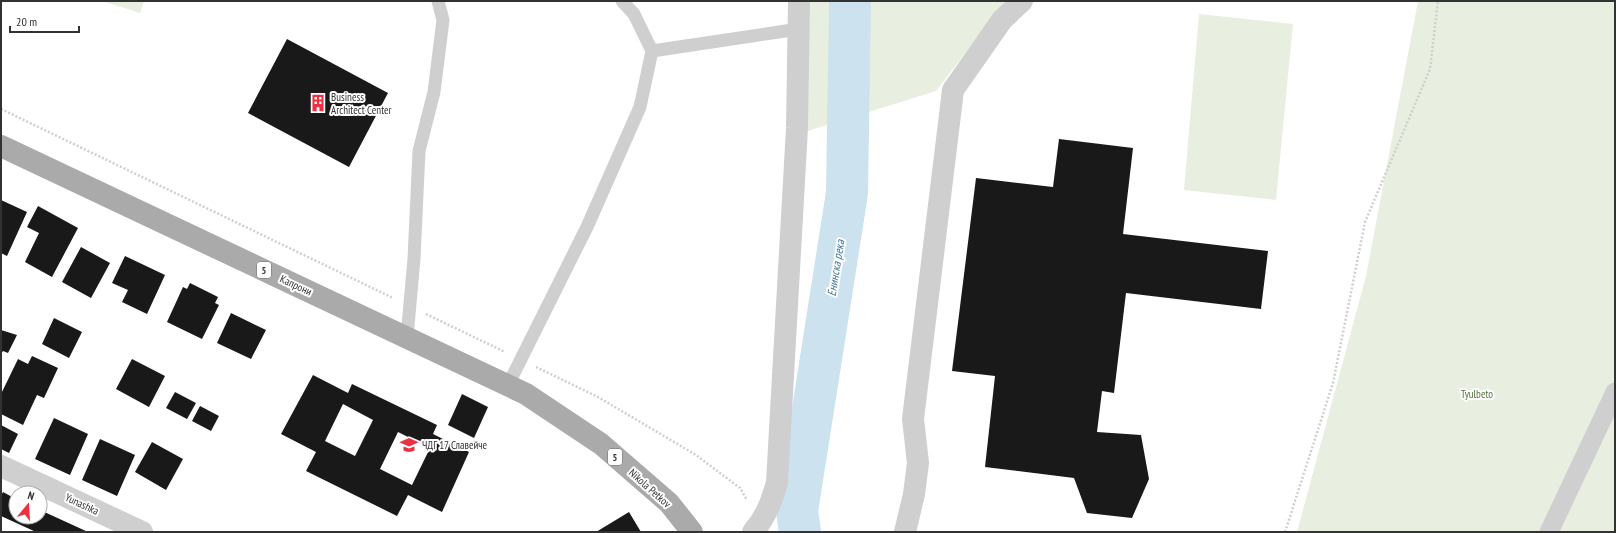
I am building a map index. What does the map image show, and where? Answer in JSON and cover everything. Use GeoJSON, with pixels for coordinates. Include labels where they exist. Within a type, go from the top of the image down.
{"type":"FeatureCollection","features":[{"type":"Feature","properties":{"kind":"main road","name":"Капрони"},"geometry":{"type":"LineString","coordinates":[[1,146],[517,390]]}},
{"type":"Feature","properties":{"kind":"main road","name":"Nikola Petkov"},"geometry":{"type":"LineString","coordinates":[[517,390],[600,444],[669,503],[692,532]]}},
{"type":"Feature","properties":{"kind":"street"},"geometry":{"type":"LineString","coordinates":[[753,532],[761,523],[771,505],[777,482],[797,128],[799,1]]}},
{"type":"Feature","properties":{"kind":"street"},"geometry":{"type":"LineString","coordinates":[[905,532],[914,494],[918,463],[913,419],[953,90],[1002,20],[1022,1]]}},
{"type":"Feature","properties":{"kind":"street"},"geometry":{"type":"LineString","coordinates":[[1549,532],[1615,392]]}},
{"type":"Feature","properties":{"kind":"street","name":"Yunashka"},"geometry":{"type":"LineString","coordinates":[[1,466],[142,532]]}},
{"type":"Feature","properties":{"kind":"lane"},"geometry":{"type":"LineString","coordinates":[[407,337],[414,259],[419,151],[434,92],[443,20],[438,1]]}},
{"type":"Feature","properties":{"kind":"lane"},"geometry":{"type":"LineString","coordinates":[[517,390],[640,107],[652,52],[634,14],[622,1]]}},
{"type":"Feature","properties":{"kind":"lane"},"geometry":{"type":"LineString","coordinates":[[652,52],[799,29]]}},
{"type":"Feature","properties":{"kind":"path"},"geometry":{"type":"LineString","coordinates":[[1285,532],[1333,383],[1365,222],[1430,69],[1438,1]]}},
{"type":"Feature","properties":{"kind":"green space"},"geometry":{"type":"Polygon","coordinates":[[[102,1],[144,1],[140,13],[102,1]]]}},
{"type":"Feature","properties":{"kind":"green space"},"geometry":{"type":"Polygon","coordinates":[[[809,1],[1005,1],[936,91],[808,131],[809,1]]]}},
{"type":"Feature","properties":{"kind":"green space","name":"Tyulbeto"},"geometry":{"type":"Polygon","coordinates":[[[1418,1],[1615,1],[1615,532],[1297,532],[1366,276],[1418,1]]]}},
{"type":"Feature","properties":{"kind":"green space"},"geometry":{"type":"Polygon","coordinates":[[[1199,14],[1293,24],[1276,200],[1184,190],[1199,14]]]}},
{"type":"Feature","properties":{"kind":"building","name":"Business Architect Center"},"geometry":{"type":"Polygon","coordinates":[[[287,39],[388,93],[349,167],[248,113],[287,39]]]}},
{"type":"Feature","properties":{"kind":"building"},"geometry":{"type":"Polygon","coordinates":[[[1059,139],[1133,148],[1123,234],[1268,251],[1261,309],[1126,293],[1114,393],[1102,391],[1097,432],[1141,435],[1149,479],[1132,518],[1087,513],[1074,478],[985,467],[995,376],[952,371],[976,178],[1053,187],[1059,139]]]}},
{"type":"Feature","properties":{"kind":"building"},"geometry":{"type":"Polygon","coordinates":[[[1,200],[27,212],[7,256],[1,253],[1,200]]]}},
{"type":"Feature","properties":{"kind":"building"},"geometry":{"type":"Polygon","coordinates":[[[38,206],[78,228],[52,277],[25,262],[39,233],[27,227],[38,206]]]}},
{"type":"Feature","properties":{"kind":"building"},"geometry":{"type":"Polygon","coordinates":[[[81,247],[110,263],[91,298],[62,282],[81,247]]]}},
{"type":"Feature","properties":{"kind":"building"},"geometry":{"type":"Polygon","coordinates":[[[125,256],[165,275],[147,314],[122,302],[128,290],[112,283],[125,256]]]}},
{"type":"Feature","properties":{"kind":"building"},"geometry":{"type":"Polygon","coordinates":[[[190,283],[218,297],[215,303],[219,305],[202,339],[167,322],[183,287],[187,289],[190,283]]]}},
{"type":"Feature","properties":{"kind":"building"},"geometry":{"type":"Polygon","coordinates":[[[231,313],[266,330],[251,359],[217,343],[231,313]]]}},
{"type":"Feature","properties":{"kind":"building"},"geometry":{"type":"Polygon","coordinates":[[[54,318],[82,332],[69,358],[42,344],[54,318]]]}},
{"type":"Feature","properties":{"kind":"building"},"geometry":{"type":"Polygon","coordinates":[[[1,330],[17,335],[8,353],[3,351],[1,354],[1,330]]]}},
{"type":"Feature","properties":{"kind":"building"},"geometry":{"type":"Polygon","coordinates":[[[32,356],[58,368],[44,398],[37,395],[23,425],[1,414],[1,394],[18,359],[28,364],[32,356]]]}},
{"type":"Feature","properties":{"kind":"building"},"geometry":{"type":"Polygon","coordinates":[[[132,359],[165,376],[149,407],[116,389],[132,359]]]}},
{"type":"Feature","properties":{"kind":"building"},"geometry":{"type":"Polygon","coordinates":[[[313,375],[348,393],[352,384],[437,425],[433,434],[469,452],[442,512],[408,495],[397,516],[306,471],[316,452],[281,434],[313,375]],[[343,404],[325,441],[355,456],[373,420],[343,404]],[[398,432],[380,469],[412,485],[430,448],[398,432]]]}},
{"type":"Feature","properties":{"kind":"building"},"geometry":{"type":"Polygon","coordinates":[[[175,392],[196,403],[187,419],[166,408],[175,392]]]}},
{"type":"Feature","properties":{"kind":"building"},"geometry":{"type":"Polygon","coordinates":[[[462,394],[488,407],[474,438],[448,425],[462,394]]]}},
{"type":"Feature","properties":{"kind":"building"},"geometry":{"type":"Polygon","coordinates":[[[200,406],[219,416],[211,431],[192,421],[200,406]]]}},
{"type":"Feature","properties":{"kind":"building"},"geometry":{"type":"Polygon","coordinates":[[[54,418],[88,434],[70,475],[35,459],[54,418]]]}},
{"type":"Feature","properties":{"kind":"building"},"geometry":{"type":"Polygon","coordinates":[[[1,425],[18,434],[9,453],[1,449],[1,425]]]}},
{"type":"Feature","properties":{"kind":"building"},"geometry":{"type":"Polygon","coordinates":[[[100,439],[135,455],[117,496],[82,480],[100,439]]]}},
{"type":"Feature","properties":{"kind":"building"},"geometry":{"type":"Polygon","coordinates":[[[152,442],[183,459],[166,490],[135,472],[152,442]]]}},
{"type":"Feature","properties":{"kind":"building"},"geometry":{"type":"Polygon","coordinates":[[[3,492],[8,495],[8,519],[1,516],[1,496],[3,492]]]}},
{"type":"Feature","properties":{"kind":"building"},"geometry":{"type":"Polygon","coordinates":[[[629,512],[641,532],[596,532],[629,512]]]}},
{"type":"Feature","properties":{"kind":"building"},"geometry":{"type":"Polygon","coordinates":[[[48,514],[88,532],[36,532],[21,525],[48,525],[48,514]]]}},
{"type":"Feature","properties":{"kind":"waterway","name":"Енинска река"},"geometry":{"type":"LineString","coordinates":[[800,532],[797,511],[847,193],[850,1]]}},
{"type":"Feature","properties":{"kind":"place","name":"Business Architect Center"},"geometry":{"type":"Point","coordinates":[318,103]}},
{"type":"Feature","properties":{"kind":"place","name":"ЧДГ 17 Славейче"},"geometry":{"type":"Point","coordinates":[409,445]}}]}
